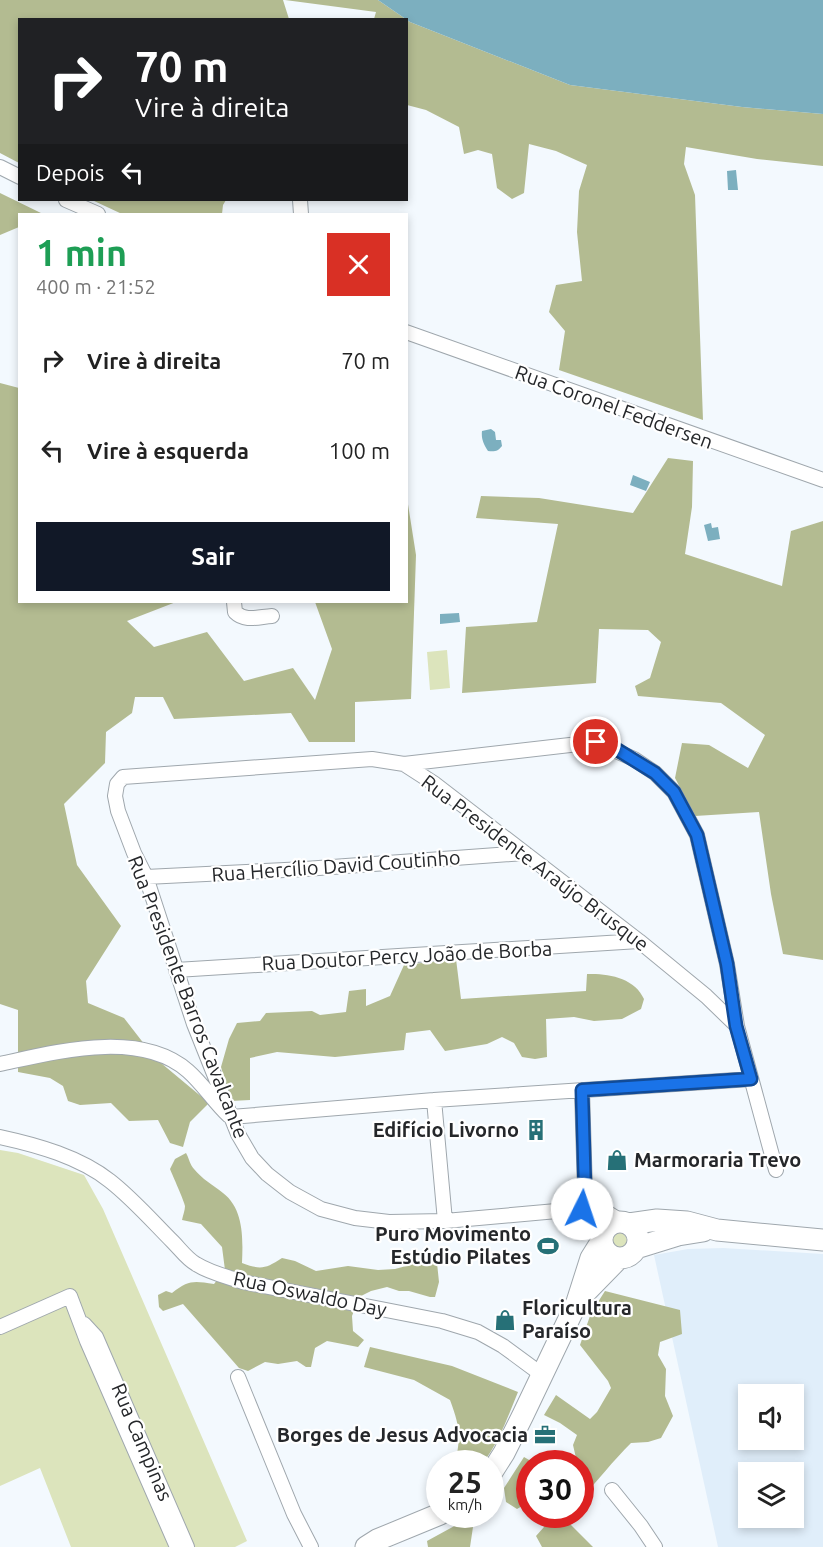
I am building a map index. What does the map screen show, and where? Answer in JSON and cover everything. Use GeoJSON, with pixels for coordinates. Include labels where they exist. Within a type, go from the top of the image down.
{"type":"FeatureCollection","features":[{"type":"Feature","properties":{"kind":"main road"},"geometry":{"type":"LineString","coordinates":[[504,1453],[577,1302],[591,1258],[608,1226],[625,1222],[675,1221],[717,1230],[823,1240]]}},
{"type":"Feature","properties":{"kind":"main road"},"geometry":{"type":"LineString","coordinates":[[577,1302],[628,1253],[637,1234],[625,1222]]}},
{"type":"Feature","properties":{"kind":"main road"},"geometry":{"type":"LineString","coordinates":[[601,1240],[605,1252],[614,1257],[678,1235],[717,1230]]}},
{"type":"Feature","properties":{"kind":"main road"},"geometry":{"type":"LineString","coordinates":[[366,1547],[426,1520]]}},
{"type":"Feature","properties":{"kind":"street"},"geometry":{"type":"LineString","coordinates":[[0,167],[18,176]]}},
{"type":"Feature","properties":{"kind":"street"},"geometry":{"type":"LineString","coordinates":[[68,201],[96,213]]}},
{"type":"Feature","properties":{"kind":"street","name":"Rua Coronel Feddersen"},"geometry":{"type":"LineString","coordinates":[[408,333],[823,480]]}},
{"type":"Feature","properties":{"kind":"street"},"geometry":{"type":"LineString","coordinates":[[234,603],[235,612],[241,617],[247,619],[272,616]]}},
{"type":"Feature","properties":{"kind":"street"},"geometry":{"type":"LineString","coordinates":[[404,764],[596,742],[625,754],[655,773],[674,792],[697,835],[727,964],[736,1026]]}},
{"type":"Feature","properties":{"kind":"street","name":"Rua Presidente Araújo Brusque"},"geometry":{"type":"LineString","coordinates":[[123,777],[372,759],[404,764],[435,784],[639,941],[706,996],[736,1026],[776,1170]]}},
{"type":"Feature","properties":{"kind":"street","name":"Rua Presidente Barros Cavalcante"},"geometry":{"type":"LineString","coordinates":[[123,777],[117,784],[115,796],[118,811],[134,854],[146,877],[194,1024],[231,1117],[252,1158],[267,1174],[290,1192],[321,1209],[355,1218],[389,1222],[445,1221],[598,1209],[625,1222]]}},
{"type":"Feature","properties":{"kind":"street","name":"Rua Hercílio David Coutinho"},"geometry":{"type":"LineString","coordinates":[[146,877],[305,869],[525,853]]}},
{"type":"Feature","properties":{"kind":"street","name":"Rua Doutor Percy João de Borba"},"geometry":{"type":"LineString","coordinates":[[176,970],[639,941]]}},
{"type":"Feature","properties":{"kind":"street"},"geometry":{"type":"LineString","coordinates":[[0,1064],[59,1052],[113,1047],[143,1051],[166,1058],[188,1071],[215,1104],[231,1117],[434,1100],[751,1079]]}},
{"type":"Feature","properties":{"kind":"street"},"geometry":{"type":"LineString","coordinates":[[582,1090],[585,1192],[582,1209],[601,1240]]}},
{"type":"Feature","properties":{"kind":"street"},"geometry":{"type":"LineString","coordinates":[[434,1100],[445,1221]]}},
{"type":"Feature","properties":{"kind":"street","name":"Rua Oswaldo Day"},"geometry":{"type":"LineString","coordinates":[[0,1137],[32,1144],[84,1164],[97,1172],[111,1181],[139,1207],[195,1264],[214,1273],[243,1282],[442,1321],[478,1332],[503,1346],[542,1374]]}},
{"type":"Feature","properties":{"kind":"street"},"geometry":{"type":"LineString","coordinates":[[0,1327],[70,1296],[81,1322],[92,1339]]}},
{"type":"Feature","properties":{"kind":"street","name":"Rua Campinas"},"geometry":{"type":"LineString","coordinates":[[92,1339],[177,1547]]}},
{"type":"Feature","properties":{"kind":"street","name":"Rua Campinas"},"geometry":{"type":"LineString","coordinates":[[92,1339],[187,1547]]}},
{"type":"Feature","properties":{"kind":"street"},"geometry":{"type":"LineString","coordinates":[[238,1377],[294,1514],[311,1547]]}},
{"type":"Feature","properties":{"kind":"street"},"geometry":{"type":"LineString","coordinates":[[612,1490],[655,1547]]}},
{"type":"Feature","properties":{"kind":"shaded area"},"geometry":{"type":"Polygon","coordinates":[[[723,1248],[823,1254],[823,1547],[718,1547],[654,1255],[688,1249],[723,1248]]]}},
{"type":"Feature","properties":{"kind":"green space"},"geometry":{"type":"Polygon","coordinates":[[[0,0],[283,0],[289,18],[18,18],[18,162],[0,153],[0,0]]]}},
{"type":"Feature","properties":{"kind":"green space"},"geometry":{"type":"Polygon","coordinates":[[[285,0],[378,0],[404,18],[374,18],[376,12],[285,0]]]}},
{"type":"Feature","properties":{"kind":"green space"},"geometry":{"type":"Polygon","coordinates":[[[408,21],[570,85],[742,107],[823,114],[823,166],[757,159],[686,147],[684,164],[695,195],[703,420],[559,370],[565,331],[549,312],[556,285],[582,281],[577,232],[579,191],[587,165],[556,151],[529,144],[524,193],[512,199],[497,188],[492,154],[478,150],[464,154],[459,127],[426,110],[408,105],[408,21]]]}},
{"type":"Feature","properties":{"kind":"green space"},"geometry":{"type":"Polygon","coordinates":[[[0,193],[41,213],[18,213],[18,227],[0,235],[0,193]]]}},
{"type":"Feature","properties":{"kind":"green space"},"geometry":{"type":"Polygon","coordinates":[[[94,201],[225,201],[222,213],[120,213],[94,201]]]}},
{"type":"Feature","properties":{"kind":"green space"},"geometry":{"type":"Polygon","coordinates":[[[0,383],[18,388],[18,603],[173,603],[127,621],[154,647],[207,632],[244,681],[293,668],[315,700],[332,649],[315,603],[408,603],[408,504],[416,555],[411,699],[355,702],[355,742],[309,742],[291,713],[174,719],[163,697],[135,697],[132,713],[106,732],[105,763],[64,804],[77,865],[121,926],[86,981],[88,1003],[124,1018],[155,1058],[209,1103],[190,1122],[183,1147],[170,1143],[158,1120],[129,1121],[111,1103],[80,1105],[68,1101],[63,1086],[50,1078],[18,1072],[18,1010],[0,1004],[0,383]]]}},
{"type":"Feature","properties":{"kind":"green space"},"geometry":{"type":"Polygon","coordinates":[[[668,458],[693,461],[692,507],[685,554],[782,586],[791,531],[823,521],[823,960],[783,954],[771,894],[759,812],[695,816],[675,778],[682,743],[709,745],[748,768],[765,735],[721,703],[638,696],[635,686],[650,678],[661,642],[648,630],[599,629],[596,683],[462,693],[466,627],[537,622],[558,524],[476,518],[481,496],[539,498],[633,513],[668,458]]]}},
{"type":"Feature","properties":{"kind":"green space"},"geometry":{"type":"Polygon","coordinates":[[[447,650],[450,688],[430,690],[427,652],[447,650]]]}},
{"type":"Feature","properties":{"kind":"green space"},"geometry":{"type":"Polygon","coordinates":[[[456,959],[461,999],[586,991],[587,974],[595,974],[612,976],[628,982],[640,992],[644,999],[641,1009],[622,1019],[594,1021],[574,1017],[546,1019],[547,1057],[535,1059],[522,1057],[514,1043],[502,1037],[487,1044],[445,1051],[430,1030],[406,1033],[404,1050],[335,1057],[277,1052],[250,1058],[250,1100],[231,1101],[221,1067],[229,1039],[237,1023],[260,1021],[266,1013],[312,1011],[320,1015],[346,1012],[349,991],[366,989],[366,1006],[390,996],[404,965],[456,959]]]}},
{"type":"Feature","properties":{"kind":"green space"},"geometry":{"type":"Polygon","coordinates":[[[0,1150],[18,1153],[84,1175],[103,1209],[247,1541],[235,1547],[71,1547],[40,1468],[0,1486],[0,1150]]]}},
{"type":"Feature","properties":{"kind":"green space"},"geometry":{"type":"Polygon","coordinates":[[[186,1153],[191,1166],[197,1173],[223,1193],[235,1207],[241,1225],[242,1263],[263,1267],[282,1258],[295,1261],[316,1271],[348,1266],[378,1270],[395,1269],[421,1262],[437,1263],[439,1282],[435,1297],[387,1287],[371,1291],[359,1297],[352,1316],[353,1331],[364,1340],[358,1347],[327,1341],[315,1348],[311,1367],[306,1367],[297,1361],[278,1364],[265,1362],[248,1371],[239,1368],[183,1304],[163,1311],[159,1307],[158,1295],[166,1291],[172,1293],[192,1282],[214,1284],[225,1270],[222,1247],[201,1224],[182,1220],[185,1206],[170,1169],[175,1159],[186,1153]]]}},
{"type":"Feature","properties":{"kind":"green space"},"geometry":{"type":"Polygon","coordinates":[[[618,1232],[625,1234],[627,1241],[625,1248],[618,1250],[611,1248],[609,1241],[611,1234],[618,1232]]]}},
{"type":"Feature","properties":{"kind":"green space"},"geometry":{"type":"Polygon","coordinates":[[[605,1291],[680,1310],[682,1334],[660,1342],[658,1355],[666,1369],[665,1396],[673,1416],[661,1438],[648,1442],[631,1443],[594,1484],[594,1450],[574,1450],[573,1445],[577,1435],[544,1415],[556,1395],[590,1419],[597,1412],[611,1388],[580,1345],[591,1313],[605,1291]]]}},
{"type":"Feature","properties":{"kind":"green space"},"geometry":{"type":"Polygon","coordinates":[[[370,1347],[452,1366],[518,1392],[491,1450],[457,1450],[456,1417],[450,1400],[414,1380],[364,1367],[370,1347]]]}},
{"type":"Feature","properties":{"kind":"green space"},"geometry":{"type":"Polygon","coordinates":[[[516,1469],[516,1508],[506,1502],[504,1488],[516,1469]]]}},
{"type":"Feature","properties":{"kind":"green space"},"geometry":{"type":"Polygon","coordinates":[[[451,1528],[473,1528],[470,1547],[428,1547],[427,1541],[451,1528]]]}},
{"type":"Feature","properties":{"kind":"green space"},"geometry":{"type":"Polygon","coordinates":[[[543,1528],[574,1528],[593,1547],[542,1547],[536,1536],[543,1528]]]}},
{"type":"Feature","properties":{"kind":"water"},"geometry":{"type":"Polygon","coordinates":[[[378,0],[823,0],[823,114],[742,107],[570,85],[404,18],[378,0]]]}},
{"type":"Feature","properties":{"kind":"water"},"geometry":{"type":"Polygon","coordinates":[[[736,170],[738,190],[728,190],[727,171],[736,170]]]}},
{"type":"Feature","properties":{"kind":"water"},"geometry":{"type":"Polygon","coordinates":[[[491,429],[495,432],[496,440],[501,440],[502,446],[498,450],[488,451],[484,444],[482,431],[491,429]]]}},
{"type":"Feature","properties":{"kind":"water"},"geometry":{"type":"Polygon","coordinates":[[[633,475],[650,482],[646,491],[630,485],[633,475]]]}},
{"type":"Feature","properties":{"kind":"water"},"geometry":{"type":"Polygon","coordinates":[[[711,523],[712,528],[718,527],[720,539],[708,541],[704,525],[711,523]]]}},
{"type":"Feature","properties":{"kind":"water"},"geometry":{"type":"Polygon","coordinates":[[[459,613],[460,622],[440,624],[440,614],[459,613]]]}},
{"type":"Feature","properties":{"kind":"place","name":"Edifício Livorno"},"geometry":{"type":"Point","coordinates":[536,1130]}},
{"type":"Feature","properties":{"kind":"place","name":"Marmoraria Trevo"},"geometry":{"type":"Point","coordinates":[617,1160]}},
{"type":"Feature","properties":{"kind":"place","name":"Puro Movimento Estúdio Pilates"},"geometry":{"type":"Point","coordinates":[548,1246]}},
{"type":"Feature","properties":{"kind":"place","name":"Floricultura Paraíso"},"geometry":{"type":"Point","coordinates":[505,1320]}},
{"type":"Feature","properties":{"kind":"place","name":"Borges de Jesus Advocacia"},"geometry":{"type":"Point","coordinates":[545,1435]}},
{"type":"Feature","properties":{"kind":"route"},"geometry":{"type":"LineString","coordinates":[[582,1209],[585,1192],[582,1090],[751,1079],[736,1026],[727,964],[697,835],[674,792],[655,773],[616,749],[596,742]]}}]}
